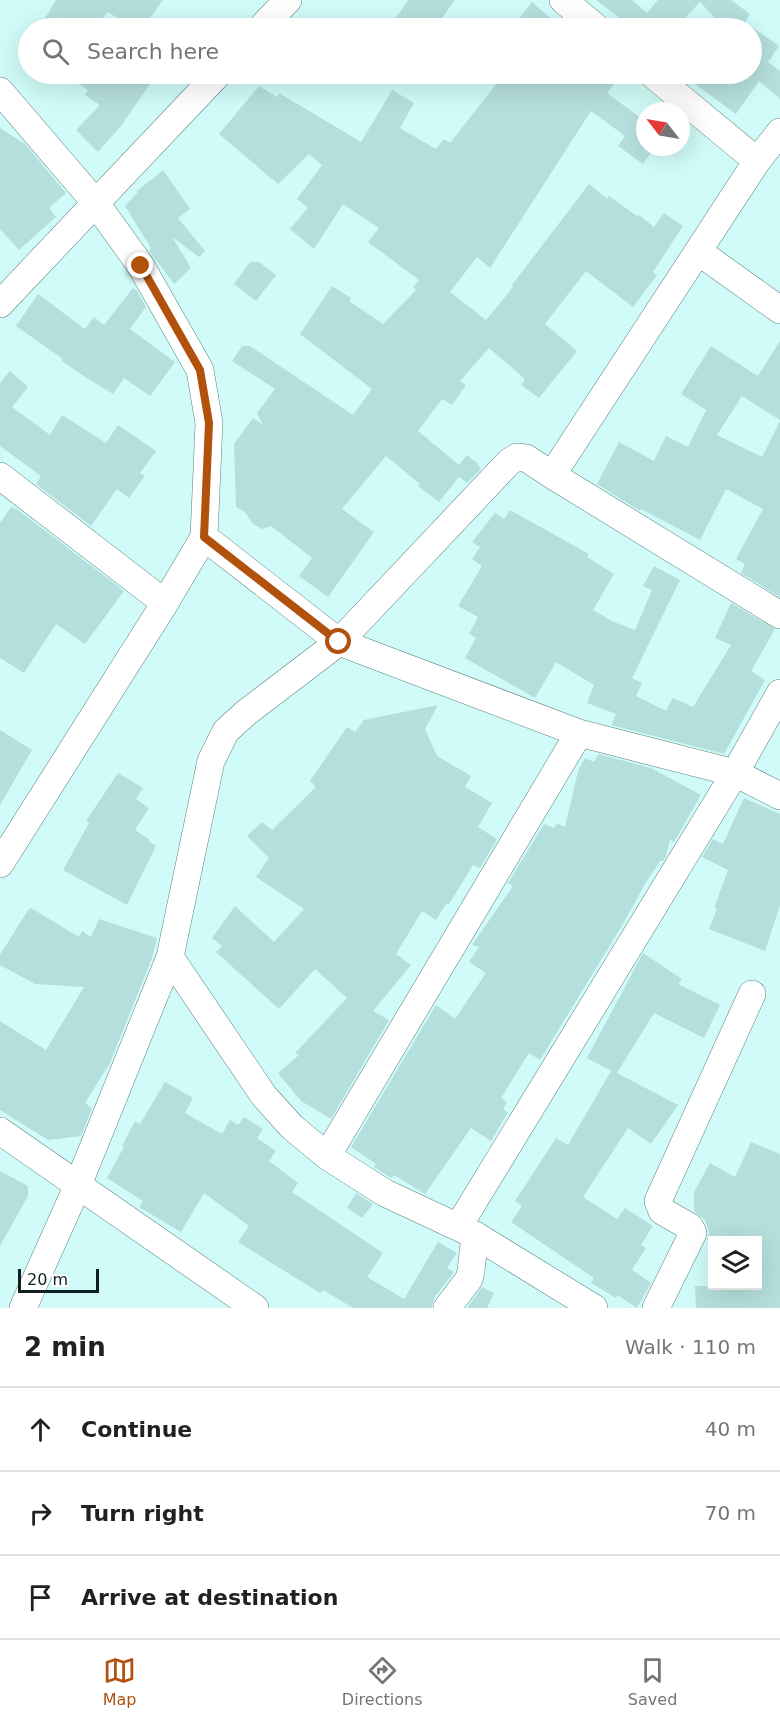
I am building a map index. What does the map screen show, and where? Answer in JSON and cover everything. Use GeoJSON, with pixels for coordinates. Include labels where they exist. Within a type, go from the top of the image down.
{"type":"FeatureCollection","features":[{"type":"Feature","properties":{"kind":"street"},"geometry":{"type":"LineString","coordinates":[[271,18],[288,0]]}},
{"type":"Feature","properties":{"kind":"street"},"geometry":{"type":"LineString","coordinates":[[563,0],[585,18]]}},
{"type":"Feature","properties":{"kind":"street"},"geometry":{"type":"LineString","coordinates":[[0,304],[208,84]]}},
{"type":"Feature","properties":{"kind":"street"},"geometry":{"type":"LineString","coordinates":[[664,84],[757,161]]}},
{"type":"Feature","properties":{"kind":"street"},"geometry":{"type":"LineString","coordinates":[[0,91],[95,202],[141,266],[200,370],[209,423],[204,537],[165,603],[0,864]]}},
{"type":"Feature","properties":{"kind":"street"},"geometry":{"type":"LineString","coordinates":[[552,476],[757,161],[780,132]]}},
{"type":"Feature","properties":{"kind":"street"},"geometry":{"type":"LineString","coordinates":[[699,252],[780,310]]}},
{"type":"Feature","properties":{"kind":"street"},"geometry":{"type":"LineString","coordinates":[[23,1308],[78,1185],[170,957],[211,761],[226,731],[247,712],[339,642],[509,462],[517,457],[526,458],[780,615]]}},
{"type":"Feature","properties":{"kind":"street"},"geometry":{"type":"LineString","coordinates":[[0,476],[165,603]]}},
{"type":"Feature","properties":{"kind":"street"},"geometry":{"type":"LineString","coordinates":[[204,537],[339,642],[579,733],[735,773],[780,796]]}},
{"type":"Feature","properties":{"kind":"street"},"geometry":{"type":"LineString","coordinates":[[447,1308],[469,1279],[471,1271],[466,1231],[780,693]]}},
{"type":"Feature","properties":{"kind":"street"},"geometry":{"type":"LineString","coordinates":[[327,1156],[579,733]]}},
{"type":"Feature","properties":{"kind":"street"},"geometry":{"type":"LineString","coordinates":[[170,957],[264,1096],[292,1127],[327,1156],[385,1193],[466,1231],[594,1308]]}},
{"type":"Feature","properties":{"kind":"street"},"geometry":{"type":"LineString","coordinates":[[656,1308],[693,1233],[690,1227],[662,1211],[658,1201],[752,994]]}},
{"type":"Feature","properties":{"kind":"street"},"geometry":{"type":"LineString","coordinates":[[0,1131],[255,1308]]}},
{"type":"Feature","properties":{"kind":"building"},"geometry":{"type":"Polygon","coordinates":[[[56,0],[163,0],[150,18],[117,18],[108,12],[104,18],[45,18],[56,0]]]}},
{"type":"Feature","properties":{"kind":"building"},"geometry":{"type":"Polygon","coordinates":[[[408,0],[455,0],[442,18],[396,18],[408,0]]]}},
{"type":"Feature","properties":{"kind":"building"},"geometry":{"type":"Polygon","coordinates":[[[596,0],[632,0],[647,13],[658,0],[731,0],[750,14],[748,18],[715,18],[700,2],[685,18],[620,18],[596,0]]]}},
{"type":"Feature","properties":{"kind":"building"},"geometry":{"type":"Polygon","coordinates":[[[532,2],[550,18],[520,18],[532,2]]]}},
{"type":"Feature","properties":{"kind":"building"},"geometry":{"type":"Polygon","coordinates":[[[762,34],[779,46],[768,62],[780,71],[780,99],[762,84],[762,34]]]}},
{"type":"Feature","properties":{"kind":"building"},"geometry":{"type":"Polygon","coordinates":[[[79,84],[150,84],[121,126],[98,152],[76,130],[100,105],[85,95],[88,90],[79,84]]]}},
{"type":"Feature","properties":{"kind":"building"},"geometry":{"type":"Polygon","coordinates":[[[496,84],[614,84],[607,93],[636,114],[636,156],[649,156],[643,164],[618,146],[625,136],[591,111],[490,268],[477,257],[450,292],[486,320],[589,184],[607,199],[609,196],[654,227],[664,213],[683,226],[653,272],[657,275],[633,307],[586,271],[545,324],[577,351],[539,398],[521,385],[525,379],[489,348],[460,381],[466,385],[452,405],[442,399],[418,431],[459,465],[467,455],[481,469],[467,483],[459,477],[439,502],[386,456],[342,509],[374,532],[328,597],[299,576],[312,558],[271,526],[262,529],[253,524],[245,512],[236,507],[234,444],[253,418],[263,425],[257,413],[275,389],[232,361],[242,346],[250,346],[353,415],[372,389],[300,334],[332,286],[351,298],[349,301],[383,324],[416,290],[413,287],[419,280],[368,242],[379,228],[343,204],[314,249],[290,229],[308,208],[297,199],[322,165],[309,154],[278,184],[219,134],[259,86],[277,97],[279,93],[361,142],[392,90],[414,103],[400,128],[436,149],[444,139],[450,143],[496,84]]]}},
{"type":"Feature","properties":{"kind":"building"},"geometry":{"type":"Polygon","coordinates":[[[695,84],[757,84],[736,114],[695,84]]]}},
{"type":"Feature","properties":{"kind":"building"},"geometry":{"type":"Polygon","coordinates":[[[0,128],[25,144],[66,193],[49,208],[56,217],[19,250],[0,229],[0,128]]]}},
{"type":"Feature","properties":{"kind":"building"},"geometry":{"type":"Polygon","coordinates":[[[163,170],[190,209],[178,218],[205,251],[199,257],[172,237],[191,268],[174,284],[149,250],[151,248],[125,206],[137,191],[163,170]]]}},
{"type":"Feature","properties":{"kind":"building"},"geometry":{"type":"Polygon","coordinates":[[[250,262],[259,262],[276,275],[256,301],[234,284],[250,262]]]}},
{"type":"Feature","properties":{"kind":"building"},"geometry":{"type":"Polygon","coordinates":[[[133,288],[146,307],[130,329],[175,362],[150,396],[124,378],[113,394],[62,361],[63,359],[16,326],[38,294],[85,329],[94,317],[104,325],[133,288]]]}},
{"type":"Feature","properties":{"kind":"building"},"geometry":{"type":"Polygon","coordinates":[[[780,341],[780,420],[742,396],[717,435],[762,457],[780,421],[780,597],[741,573],[745,564],[736,559],[763,509],[726,489],[700,540],[641,509],[640,511],[597,484],[619,442],[654,461],[666,436],[688,447],[706,410],[681,394],[711,346],[758,376],[780,341]]]}},
{"type":"Feature","properties":{"kind":"building"},"geometry":{"type":"Polygon","coordinates":[[[10,371],[28,387],[12,407],[50,435],[62,415],[106,443],[118,425],[156,451],[140,473],[145,476],[129,498],[117,489],[91,526],[36,484],[41,476],[0,446],[0,383],[10,371]]]}},
{"type":"Feature","properties":{"kind":"building"},"geometry":{"type":"Polygon","coordinates":[[[11,507],[124,591],[85,644],[56,624],[24,673],[0,658],[0,523],[11,507]]]}},
{"type":"Feature","properties":{"kind":"building"},"geometry":{"type":"Polygon","coordinates":[[[510,510],[589,554],[587,557],[614,574],[593,610],[614,622],[635,630],[652,590],[643,586],[654,566],[680,580],[632,678],[642,683],[636,696],[666,711],[673,698],[693,707],[731,645],[715,638],[731,603],[775,629],[751,671],[765,680],[724,754],[611,725],[616,714],[587,703],[594,685],[556,662],[535,698],[465,658],[476,638],[469,634],[478,617],[458,606],[482,566],[472,559],[480,547],[472,542],[495,513],[504,519],[510,510]]]}},
{"type":"Feature","properties":{"kind":"building"},"geometry":{"type":"Polygon","coordinates":[[[438,705],[425,729],[437,756],[471,776],[465,787],[492,803],[478,827],[497,839],[480,868],[473,865],[449,904],[446,904],[436,920],[422,911],[396,954],[411,965],[373,1011],[389,1020],[331,1119],[301,1101],[278,1073],[299,1055],[295,1053],[347,998],[315,969],[279,1009],[216,952],[222,946],[212,938],[235,906],[274,942],[304,909],[256,877],[269,858],[247,836],[262,822],[272,830],[316,787],[310,781],[347,727],[355,732],[364,720],[438,705]]]}},
{"type":"Feature","properties":{"kind":"building"},"geometry":{"type":"Polygon","coordinates":[[[0,730],[32,750],[0,805],[0,730]]]}},
{"type":"Feature","properties":{"kind":"building"},"geometry":{"type":"Polygon","coordinates":[[[598,754],[651,768],[701,795],[674,842],[670,840],[666,856],[663,861],[660,861],[645,884],[540,1060],[529,1053],[501,1098],[507,1102],[503,1110],[508,1112],[491,1141],[471,1128],[425,1194],[394,1175],[391,1178],[374,1167],[376,1164],[351,1147],[436,1005],[455,1019],[486,973],[469,962],[479,947],[472,945],[513,886],[508,883],[544,824],[554,828],[557,823],[565,827],[578,771],[585,758],[594,762],[598,754]]]}},
{"type":"Feature","properties":{"kind":"building"},"geometry":{"type":"Polygon","coordinates":[[[118,773],[143,788],[136,799],[149,808],[135,830],[156,846],[127,905],[63,870],[89,823],[86,821],[118,773]]]}},
{"type":"Feature","properties":{"kind":"building"},"geometry":{"type":"Polygon","coordinates":[[[744,798],[780,814],[780,905],[765,951],[709,929],[728,870],[702,857],[713,839],[723,844],[744,798]]]}},
{"type":"Feature","properties":{"kind":"building"},"geometry":{"type":"Polygon","coordinates":[[[31,908],[79,937],[82,931],[91,937],[99,919],[157,938],[152,958],[110,1063],[85,1103],[92,1108],[81,1136],[48,1140],[0,1110],[0,1021],[46,1050],[84,987],[35,984],[0,965],[0,955],[31,908]]]}},
{"type":"Feature","properties":{"kind":"building"},"geometry":{"type":"Polygon","coordinates":[[[643,953],[682,979],[678,984],[720,1005],[704,1038],[654,1013],[617,1073],[678,1105],[651,1144],[628,1128],[583,1197],[617,1219],[625,1208],[653,1226],[641,1245],[646,1248],[632,1270],[651,1283],[637,1308],[617,1295],[616,1298],[591,1283],[594,1278],[511,1222],[522,1206],[515,1201],[556,1138],[568,1145],[611,1071],[587,1058],[643,953]]]}},
{"type":"Feature","properties":{"kind":"building"},"geometry":{"type":"Polygon","coordinates":[[[165,1082],[193,1098],[185,1113],[222,1134],[230,1120],[238,1125],[244,1117],[263,1129],[257,1138],[276,1151],[269,1161],[298,1183],[292,1192],[383,1253],[367,1277],[404,1299],[438,1242],[457,1253],[447,1268],[454,1272],[434,1298],[432,1308],[353,1308],[323,1290],[320,1293],[238,1242],[249,1226],[204,1193],[181,1232],[139,1207],[143,1201],[107,1178],[135,1121],[140,1124],[165,1082]]]}},
{"type":"Feature","properties":{"kind":"building"},"geometry":{"type":"Polygon","coordinates":[[[751,1142],[780,1154],[780,1308],[696,1308],[695,1286],[708,1286],[708,1290],[762,1290],[762,1236],[708,1236],[704,1219],[694,1211],[694,1192],[710,1163],[735,1177],[751,1142]]]}},
{"type":"Feature","properties":{"kind":"building"},"geometry":{"type":"Polygon","coordinates":[[[0,1171],[28,1186],[28,1196],[0,1246],[0,1171]]]}},
{"type":"Feature","properties":{"kind":"building"},"geometry":{"type":"Polygon","coordinates":[[[356,1193],[373,1204],[362,1218],[347,1208],[356,1193]]]}},
{"type":"Feature","properties":{"kind":"building"},"geometry":{"type":"Polygon","coordinates":[[[482,1287],[494,1293],[487,1308],[467,1308],[482,1287]]]}},
{"type":"Feature","properties":{"kind":"route"},"geometry":{"type":"LineString","coordinates":[[141,266],[200,370],[209,423],[204,537],[339,642]]}}]}
